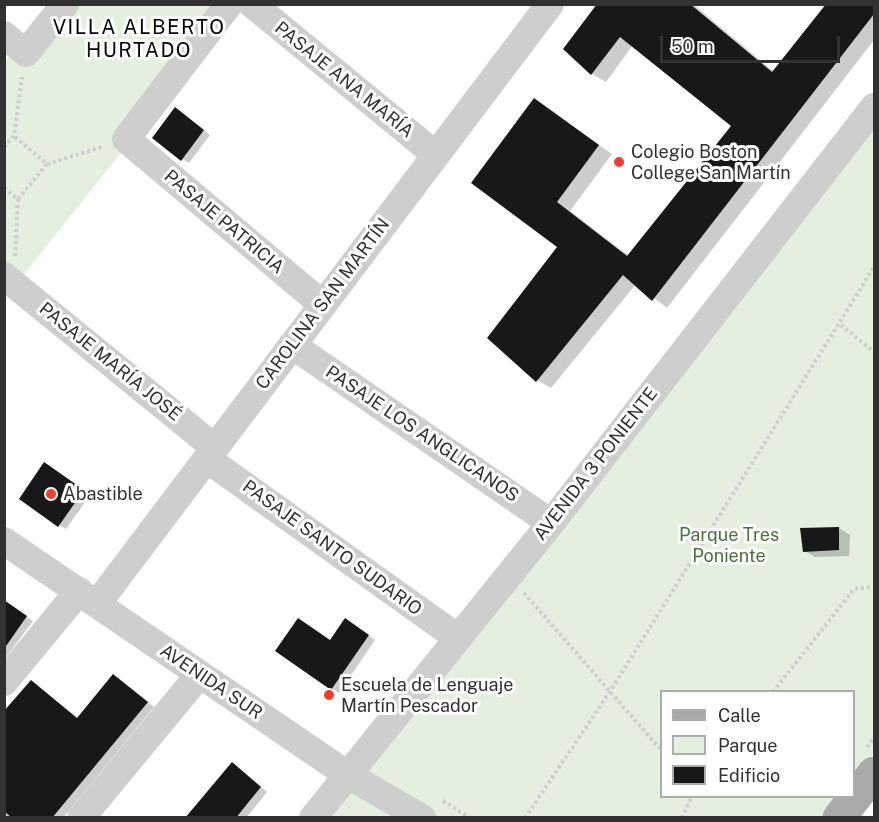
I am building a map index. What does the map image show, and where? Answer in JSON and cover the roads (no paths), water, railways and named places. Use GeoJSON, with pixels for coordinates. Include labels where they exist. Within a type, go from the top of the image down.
{"type":"FeatureCollection","features":[{"type":"Feature","properties":{"kind":"main road"},"geometry":{"type":"LineString","coordinates":[[855,797],[874,773]]}},
{"type":"Feature","properties":{"kind":"main road"},"geometry":{"type":"LineString","coordinates":[[839,818],[855,798]]}},
{"type":"Feature","properties":{"kind":"street"},"geometry":{"type":"LineString","coordinates":[[4,35],[26,53],[65,4]]}},
{"type":"Feature","properties":{"kind":"street","name":"PASAJE PATRICIA"},"geometry":{"type":"LineString","coordinates":[[229,4],[126,139],[323,305]]}},
{"type":"Feature","properties":{"kind":"street","name":"PASAJE ANA MARÍA"},"geometry":{"type":"LineString","coordinates":[[252,4],[436,155]]}},
{"type":"Feature","properties":{"kind":"street","name":"CAROLINA SAN MARTÍN"},"geometry":{"type":"LineString","coordinates":[[4,682],[88,598],[211,453],[550,4]]}},
{"type":"Feature","properties":{"kind":"street","name":"AVENIDA 3 PONIENTE"},"geometry":{"type":"LineString","coordinates":[[313,818],[551,523],[874,107]]}},
{"type":"Feature","properties":{"kind":"street","name":"PASAJE MARÍA JOSÉ"},"geometry":{"type":"LineString","coordinates":[[9,280],[211,453]]}},
{"type":"Feature","properties":{"kind":"street","name":"PASAJE LOS ANGLICANOS"},"geometry":{"type":"LineString","coordinates":[[292,345],[551,523]]}},
{"type":"Feature","properties":{"kind":"street","name":"PASAJE SANTO SUDARIO"},"geometry":{"type":"LineString","coordinates":[[211,453],[458,638]]}},
{"type":"Feature","properties":{"kind":"street","name":"AVENIDA SUR"},"geometry":{"type":"LineString","coordinates":[[4,541],[348,775],[422,818]]}},
{"type":"Feature","properties":{"kind":"street"},"geometry":{"type":"LineString","coordinates":[[81,818],[200,674]]}},
{"type":"Feature","properties":{"kind":"place","name":"Colegio Boston College San Martín"},"geometry":{"type":"Point","coordinates":[619,162]}},
{"type":"Feature","properties":{"kind":"place","name":"Abastible"},"geometry":{"type":"Point","coordinates":[51,494]}},
{"type":"Feature","properties":{"kind":"place","name":"Escuela de Lenguaje Martín Pescador"},"geometry":{"type":"Point","coordinates":[329,695]}},
{"type":"Feature","properties":{"kind":"district","name":"VILLA ALBERTO HURTADO"},"geometry":{"type":"Point","coordinates":[139,40]}},
{"type":"Feature","properties":{"kind":"park label","name":"Parque Tres Poniente"},"geometry":{"type":"Point","coordinates":[729,545]}}]}
